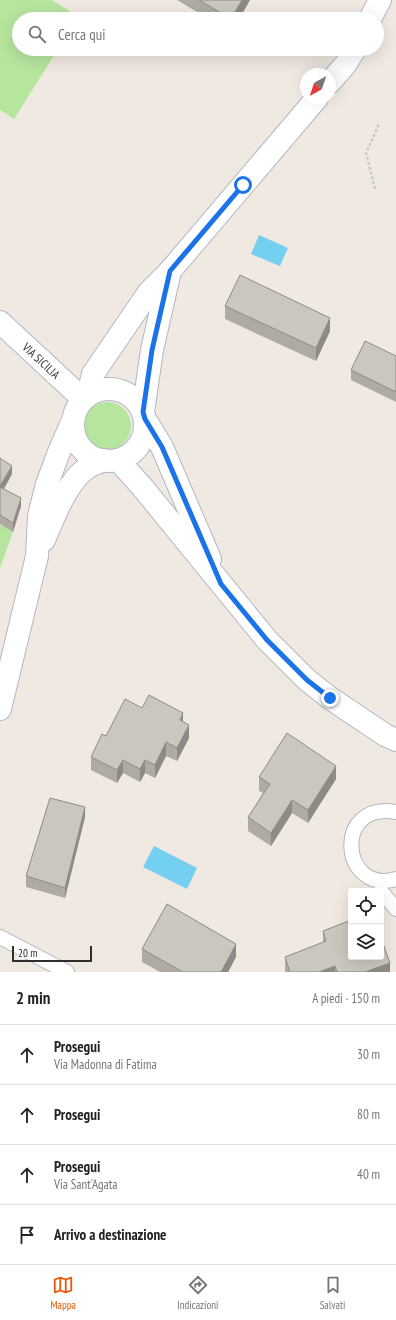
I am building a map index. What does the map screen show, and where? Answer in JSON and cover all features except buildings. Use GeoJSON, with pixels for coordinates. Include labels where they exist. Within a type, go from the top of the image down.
{"type":"FeatureCollection","features":[{"type":"Feature","properties":{"kind":"main road"},"geometry":{"type":"LineString","coordinates":[[374,12],[380,0]]}},
{"type":"Feature","properties":{"kind":"main road"},"geometry":{"type":"LineString","coordinates":[[336,75],[351,56]]}},
{"type":"Feature","properties":{"kind":"main road"},"geometry":{"type":"LineString","coordinates":[[86,397],[92,374],[149,292],[170,271],[312,104]]}},
{"type":"Feature","properties":{"kind":"main road"},"geometry":{"type":"LineString","coordinates":[[0,709],[37,556],[58,507],[72,483],[86,468],[130,454],[139,445],[144,432],[144,415],[152,350],[170,271]]}},
{"type":"Feature","properties":{"kind":"main road","name":"VIA SICILIA"},"geometry":{"type":"LineString","coordinates":[[0,322],[86,397]]}},
{"type":"Feature","properties":{"kind":"main road"},"geometry":{"type":"LineString","coordinates":[[37,556],[39,516],[47,484],[77,408],[86,397],[98,390],[109,388],[120,390],[137,402],[162,447],[221,584]]}},
{"type":"Feature","properties":{"kind":"main road"},"geometry":{"type":"LineString","coordinates":[[73,420],[74,434],[80,446],[91,456],[111,460],[143,488],[267,640],[307,680],[330,698],[385,735],[396,740]]}},
{"type":"Feature","properties":{"kind":"lane"},"geometry":{"type":"LineString","coordinates":[[378,888],[357,866],[351,851],[352,835],[357,825],[374,812],[396,812]]}},
{"type":"Feature","properties":{"kind":"lane"},"geometry":{"type":"LineString","coordinates":[[365,873],[373,878],[382,880],[396,879]]}},
{"type":"Feature","properties":{"kind":"lane"},"geometry":{"type":"LineString","coordinates":[[384,895],[396,909]]}},
{"type":"Feature","properties":{"kind":"lane"},"geometry":{"type":"LineString","coordinates":[[0,937],[67,972]]}},
{"type":"Feature","properties":{"kind":"path"},"geometry":{"type":"LineString","coordinates":[[375,189],[366,154],[379,124]]}},
{"type":"Feature","properties":{"kind":"green space"},"geometry":{"type":"Polygon","coordinates":[[[0,0],[52,0],[72,12],[12,12],[12,56],[54,56],[14,119],[0,110],[0,0]]]}},
{"type":"Feature","properties":{"kind":"green space"},"geometry":{"type":"Polygon","coordinates":[[[102,402],[112,402],[124,409],[131,421],[131,431],[124,443],[112,450],[102,450],[94,446],[87,439],[83,431],[83,421],[87,413],[94,406],[102,402]]]}},
{"type":"Feature","properties":{"kind":"green space"},"geometry":{"type":"Polygon","coordinates":[[[0,524],[13,532],[0,568],[0,524]]]}},
{"type":"Feature","properties":{"kind":"water"},"geometry":{"type":"Polygon","coordinates":[[[259,235],[288,248],[280,266],[251,254],[259,235]]]}},
{"type":"Feature","properties":{"kind":"water"},"geometry":{"type":"Polygon","coordinates":[[[154,846],[197,868],[187,889],[143,867],[154,846]]]}},
{"type":"Feature","properties":{"kind":"route"},"geometry":{"type":"LineString","coordinates":[[243,185],[170,271],[155,333],[143,412],[145,419],[162,447],[221,584],[267,640],[307,680],[330,698]]}}]}
